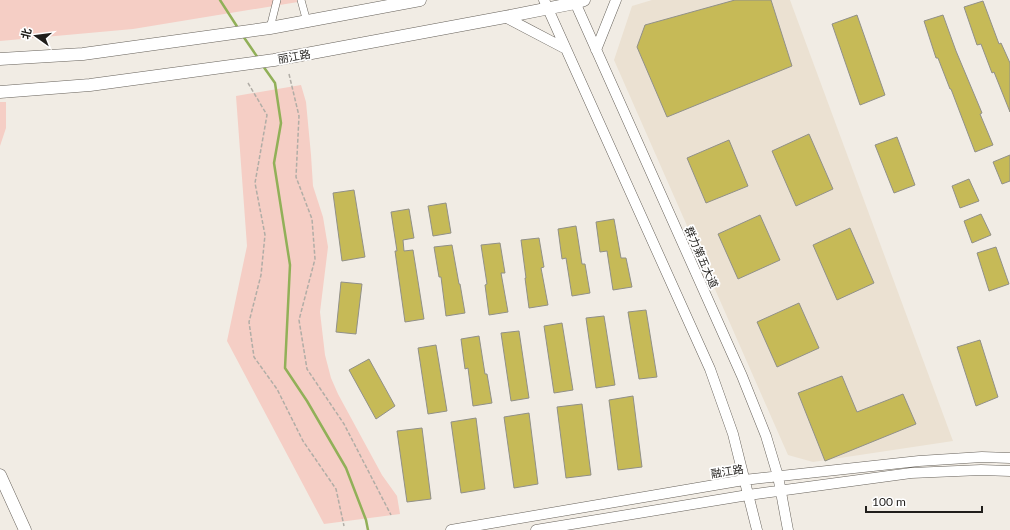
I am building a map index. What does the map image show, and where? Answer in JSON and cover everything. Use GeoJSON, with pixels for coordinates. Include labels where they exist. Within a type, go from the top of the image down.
{"type":"FeatureCollection","features":[{"type":"Feature","properties":{"kind":"main road"},"geometry":{"type":"LineString","coordinates":[[0,59],[83,54],[223,35],[307,22],[420,0]]}},
{"type":"Feature","properties":{"kind":"main road"},"geometry":{"type":"LineString","coordinates":[[596,50],[616,0]]}},
{"type":"Feature","properties":{"kind":"main road","name":"群力第五大道"},"geometry":{"type":"LineString","coordinates":[[578,1],[596,50],[742,376],[766,436],[778,476],[788,530]]}},
{"type":"Feature","properties":{"kind":"main road","name":"丽江路"},"geometry":{"type":"LineString","coordinates":[[0,92],[90,85],[274,60],[505,17],[546,4],[578,1]]}},
{"type":"Feature","properties":{"kind":"main road"},"geometry":{"type":"LineString","coordinates":[[546,4],[710,369],[733,434],[757,530]]}},
{"type":"Feature","properties":{"kind":"main road"},"geometry":{"type":"LineString","coordinates":[[505,17],[566,49]]}},
{"type":"Feature","properties":{"kind":"main road","name":"融江路"},"geometry":{"type":"LineString","coordinates":[[451,530],[744,480],[919,461],[982,457],[1010,458]]}},
{"type":"Feature","properties":{"kind":"main road"},"geometry":{"type":"LineString","coordinates":[[536,530],[748,496],[911,473],[981,470],[1010,471]]}},
{"type":"Feature","properties":{"kind":"main road"},"geometry":{"type":"LineString","coordinates":[[0,475],[25,530]]}},
{"type":"Feature","properties":{"kind":"street"},"geometry":{"type":"LineString","coordinates":[[270,28],[277,0]]}},
{"type":"Feature","properties":{"kind":"street"},"geometry":{"type":"LineString","coordinates":[[301,0],[307,22]]}},
{"type":"Feature","properties":{"kind":"path"},"geometry":{"type":"LineString","coordinates":[[289,74],[299,116],[296,177],[312,219],[315,253],[315,259],[299,320],[307,369],[344,424],[391,515]]}},
{"type":"Feature","properties":{"kind":"path"},"geometry":{"type":"LineString","coordinates":[[248,82],[267,115],[255,183],[265,235],[261,275],[250,322],[254,357],[276,389],[303,441],[336,489],[344,526]]}},
{"type":"Feature","properties":{"kind":"shaded area"},"geometry":{"type":"Polygon","coordinates":[[[0,0],[304,1],[133,29],[0,41],[0,0]]]}},
{"type":"Feature","properties":{"kind":"shaded area"},"geometry":{"type":"Polygon","coordinates":[[[652,0],[790,0],[953,441],[813,462],[788,455],[614,60],[632,6],[652,0]]]}},
{"type":"Feature","properties":{"kind":"shaded area"},"geometry":{"type":"Polygon","coordinates":[[[301,85],[306,102],[313,186],[323,217],[328,247],[320,312],[325,355],[331,378],[338,394],[382,475],[397,496],[400,514],[324,524],[227,341],[247,246],[236,96],[301,85]]]}},
{"type":"Feature","properties":{"kind":"shaded area"},"geometry":{"type":"Polygon","coordinates":[[[0,102],[6,102],[6,128],[0,146],[0,102]]]}},
{"type":"Feature","properties":{"kind":"building"},"geometry":{"type":"Polygon","coordinates":[[[735,0],[771,0],[792,66],[667,117],[637,47],[645,25],[735,0]]]}},
{"type":"Feature","properties":{"kind":"building"},"geometry":{"type":"Polygon","coordinates":[[[983,1],[999,44],[1001,43],[1010,63],[1010,112],[994,72],[992,73],[981,44],[977,45],[964,7],[983,1]]]}},
{"type":"Feature","properties":{"kind":"building"},"geometry":{"type":"Polygon","coordinates":[[[857,15],[885,95],[860,105],[832,24],[857,15]]]}},
{"type":"Feature","properties":{"kind":"building"},"geometry":{"type":"Polygon","coordinates":[[[943,15],[956,51],[982,113],[980,114],[993,145],[975,152],[951,89],[938,58],[936,58],[924,21],[943,15]]]}},
{"type":"Feature","properties":{"kind":"building"},"geometry":{"type":"Polygon","coordinates":[[[809,134],[833,189],[796,206],[772,151],[809,134]]]}},
{"type":"Feature","properties":{"kind":"building"},"geometry":{"type":"Polygon","coordinates":[[[897,137],[915,185],[894,193],[875,145],[897,137]]]}},
{"type":"Feature","properties":{"kind":"building"},"geometry":{"type":"Polygon","coordinates":[[[729,140],[748,186],[706,203],[687,158],[729,140]]]}},
{"type":"Feature","properties":{"kind":"building"},"geometry":{"type":"Polygon","coordinates":[[[1010,155],[1010,181],[1002,184],[993,162],[1010,155]]]}},
{"type":"Feature","properties":{"kind":"building"},"geometry":{"type":"Polygon","coordinates":[[[969,179],[979,201],[960,208],[952,186],[969,179]]]}},
{"type":"Feature","properties":{"kind":"building"},"geometry":{"type":"Polygon","coordinates":[[[354,190],[365,257],[342,261],[333,193],[354,190]]]}},
{"type":"Feature","properties":{"kind":"building"},"geometry":{"type":"Polygon","coordinates":[[[446,203],[451,233],[433,236],[428,206],[446,203]]]}},
{"type":"Feature","properties":{"kind":"building"},"geometry":{"type":"Polygon","coordinates":[[[409,209],[414,238],[403,240],[404,251],[413,250],[424,319],[405,322],[391,212],[409,209]]]}},
{"type":"Feature","properties":{"kind":"building"},"geometry":{"type":"Polygon","coordinates":[[[981,214],[991,235],[972,243],[964,221],[981,214]]]}},
{"type":"Feature","properties":{"kind":"building"},"geometry":{"type":"Polygon","coordinates":[[[760,215],[780,260],[738,279],[718,234],[760,215]]]}},
{"type":"Feature","properties":{"kind":"building"},"geometry":{"type":"Polygon","coordinates":[[[614,219],[621,258],[626,258],[632,287],[613,290],[607,251],[600,252],[596,222],[614,219]]]}},
{"type":"Feature","properties":{"kind":"building"},"geometry":{"type":"Polygon","coordinates":[[[576,226],[582,264],[585,264],[590,293],[572,296],[566,258],[562,259],[558,229],[576,226]]]}},
{"type":"Feature","properties":{"kind":"building"},"geometry":{"type":"Polygon","coordinates":[[[850,228],[874,283],[837,300],[813,245],[850,228]]]}},
{"type":"Feature","properties":{"kind":"building"},"geometry":{"type":"Polygon","coordinates":[[[539,238],[544,267],[541,268],[548,305],[529,308],[521,240],[539,238]]]}},
{"type":"Feature","properties":{"kind":"building"},"geometry":{"type":"Polygon","coordinates":[[[500,243],[505,273],[501,273],[508,312],[489,315],[485,285],[487,284],[481,245],[500,243]]]}},
{"type":"Feature","properties":{"kind":"building"},"geometry":{"type":"Polygon","coordinates":[[[452,245],[465,313],[446,316],[441,277],[439,277],[434,247],[452,245]]]}},
{"type":"Feature","properties":{"kind":"building"},"geometry":{"type":"Polygon","coordinates":[[[996,247],[1009,284],[989,291],[977,253],[996,247]]]}},
{"type":"Feature","properties":{"kind":"building"},"geometry":{"type":"Polygon","coordinates":[[[341,282],[362,284],[356,334],[336,332],[341,282]]]}},
{"type":"Feature","properties":{"kind":"building"},"geometry":{"type":"Polygon","coordinates":[[[799,303],[819,348],[777,367],[757,322],[799,303]]]}},
{"type":"Feature","properties":{"kind":"building"},"geometry":{"type":"Polygon","coordinates":[[[646,310],[657,377],[639,379],[628,312],[646,310]]]}},
{"type":"Feature","properties":{"kind":"building"},"geometry":{"type":"Polygon","coordinates":[[[604,316],[615,385],[596,388],[586,318],[604,316]]]}},
{"type":"Feature","properties":{"kind":"building"},"geometry":{"type":"Polygon","coordinates":[[[562,323],[573,390],[554,393],[544,326],[562,323]]]}},
{"type":"Feature","properties":{"kind":"building"},"geometry":{"type":"Polygon","coordinates":[[[519,331],[529,398],[511,401],[501,333],[519,331]]]}},
{"type":"Feature","properties":{"kind":"building"},"geometry":{"type":"Polygon","coordinates":[[[479,336],[485,374],[487,374],[492,403],[473,406],[468,368],[465,369],[461,339],[479,336]]]}},
{"type":"Feature","properties":{"kind":"building"},"geometry":{"type":"Polygon","coordinates":[[[980,340],[998,397],[976,406],[957,347],[980,340]]]}},
{"type":"Feature","properties":{"kind":"building"},"geometry":{"type":"Polygon","coordinates":[[[436,345],[447,411],[428,414],[418,348],[436,345]]]}},
{"type":"Feature","properties":{"kind":"building"},"geometry":{"type":"Polygon","coordinates":[[[369,359],[395,406],[376,419],[349,370],[369,359]]]}},
{"type":"Feature","properties":{"kind":"building"},"geometry":{"type":"Polygon","coordinates":[[[842,376],[857,412],[903,394],[916,424],[825,461],[798,393],[842,376]]]}},
{"type":"Feature","properties":{"kind":"building"},"geometry":{"type":"Polygon","coordinates":[[[633,396],[642,467],[618,470],[609,400],[633,396]]]}},
{"type":"Feature","properties":{"kind":"building"},"geometry":{"type":"Polygon","coordinates":[[[582,404],[591,475],[566,478],[557,407],[582,404]]]}},
{"type":"Feature","properties":{"kind":"building"},"geometry":{"type":"Polygon","coordinates":[[[529,413],[538,484],[514,488],[504,417],[529,413]]]}},
{"type":"Feature","properties":{"kind":"building"},"geometry":{"type":"Polygon","coordinates":[[[476,418],[485,489],[461,493],[451,422],[476,418]]]}},
{"type":"Feature","properties":{"kind":"building"},"geometry":{"type":"Polygon","coordinates":[[[422,428],[431,499],[407,502],[397,431],[422,428]]]}},
{"type":"Feature","properties":{"kind":"waterway"},"geometry":{"type":"LineString","coordinates":[[220,0],[238,28]]}},
{"type":"Feature","properties":{"kind":"waterway"},"geometry":{"type":"LineString","coordinates":[[243,36],[258,58]]}},
{"type":"Feature","properties":{"kind":"waterway"},"geometry":{"type":"LineString","coordinates":[[263,66],[275,83],[281,123],[274,163],[290,265],[285,368],[307,401],[346,468],[366,520],[368,530]]}}]}
